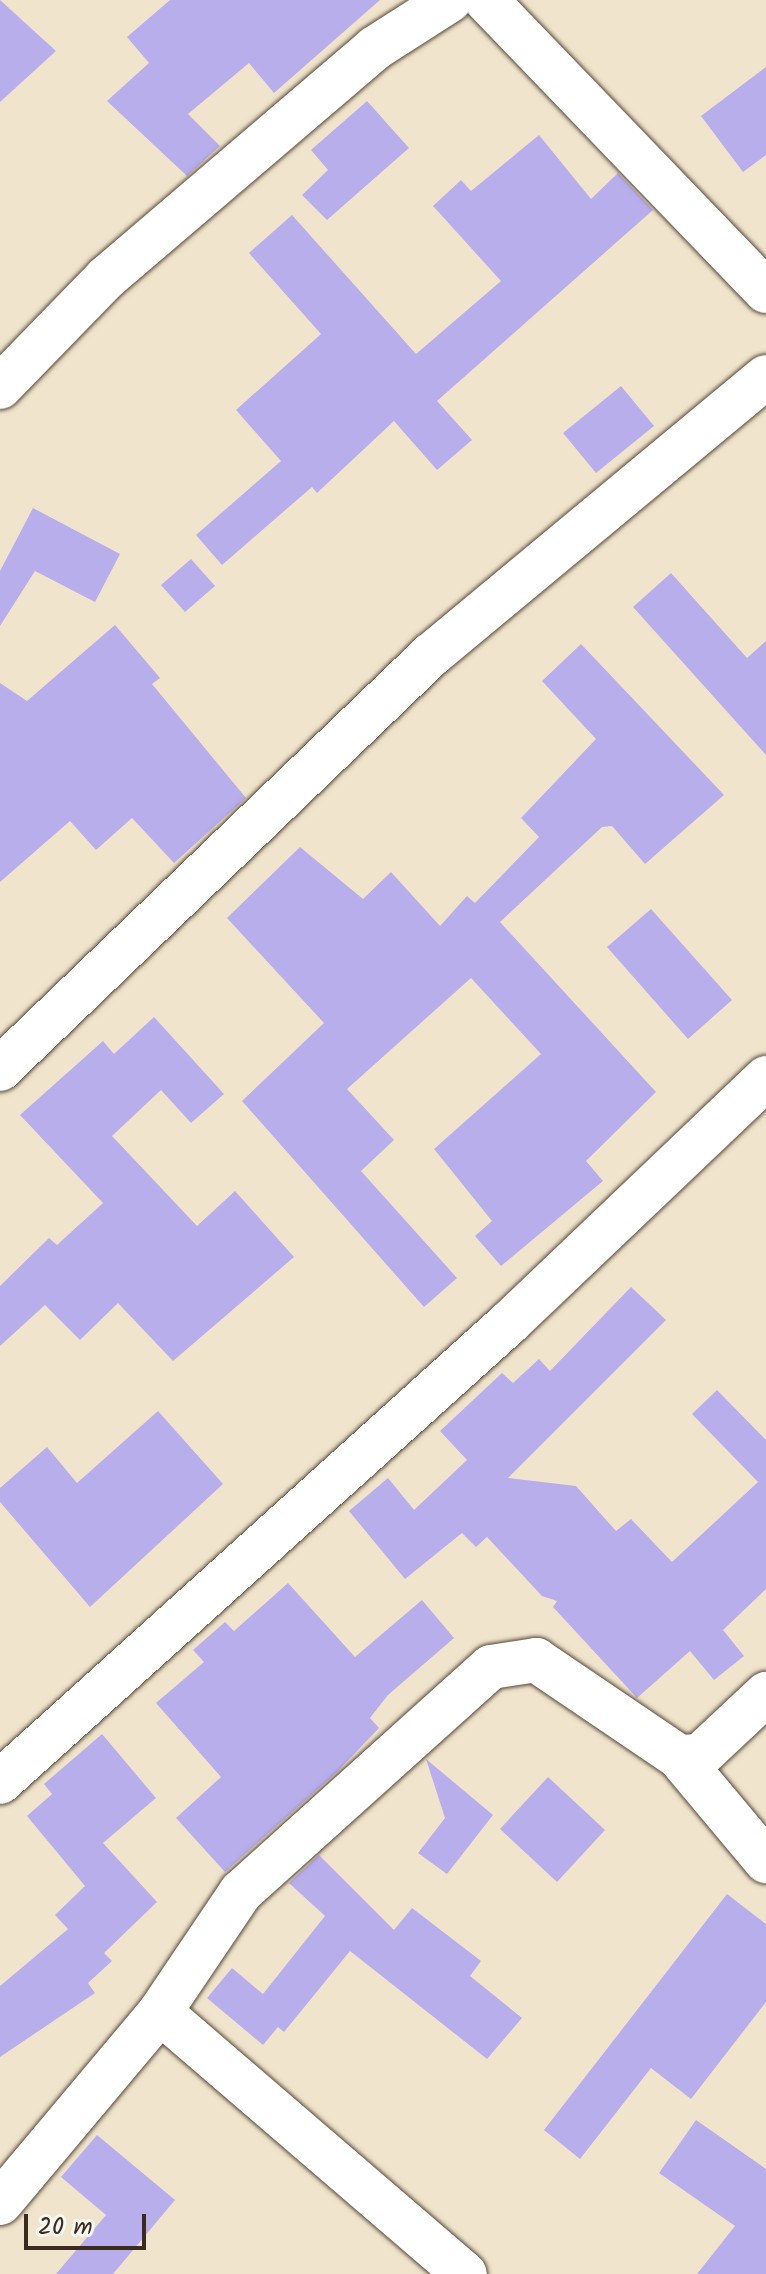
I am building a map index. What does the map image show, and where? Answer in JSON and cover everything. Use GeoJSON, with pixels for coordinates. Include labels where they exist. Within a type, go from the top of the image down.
{"type":"FeatureCollection","features":[{"type":"Feature","properties":{"kind":"street"},"geometry":{"type":"LineString","coordinates":[[0,387],[106,278],[375,48],[450,0]]}},
{"type":"Feature","properties":{"kind":"street"},"geometry":{"type":"LineString","coordinates":[[486,0],[766,291]]}},
{"type":"Feature","properties":{"kind":"street"},"geometry":{"type":"LineString","coordinates":[[0,1069],[431,655],[766,377]]}},
{"type":"Feature","properties":{"kind":"street"},"geometry":{"type":"LineString","coordinates":[[0,1782],[510,1322],[766,1078]]}},
{"type":"Feature","properties":{"kind":"street"},"geometry":{"type":"LineString","coordinates":[[0,2203],[160,2012],[241,1892],[491,1667],[536,1660],[679,1757],[766,1861]]}},
{"type":"Feature","properties":{"kind":"street"},"geometry":{"type":"LineString","coordinates":[[679,1757],[700,1756],[766,1694]]}},
{"type":"Feature","properties":{"kind":"street"},"geometry":{"type":"LineString","coordinates":[[160,2012],[465,2274]]}},
{"type":"Feature","properties":{"kind":"building"},"geometry":{"type":"Polygon","coordinates":[[[0,0],[56,51],[0,102],[0,0]]]}},
{"type":"Feature","properties":{"kind":"building"},"geometry":{"type":"Polygon","coordinates":[[[170,0],[380,0],[274,93],[249,63],[188,114],[220,146],[187,176],[107,101],[149,63],[127,37],[170,0]]]}},
{"type":"Feature","properties":{"kind":"building"},"geometry":{"type":"Polygon","coordinates":[[[766,67],[766,155],[743,172],[701,116],[766,67]]]}},
{"type":"Feature","properties":{"kind":"building"},"geometry":{"type":"Polygon","coordinates":[[[367,101],[409,148],[327,220],[302,195],[328,170],[311,150],[367,101]]]}},
{"type":"Feature","properties":{"kind":"building"},"geometry":{"type":"Polygon","coordinates":[[[539,135],[591,199],[618,173],[653,210],[437,401],[472,440],[437,470],[394,421],[317,493],[312,487],[222,565],[196,535],[281,461],[236,410],[321,334],[249,253],[292,215],[416,354],[501,281],[433,206],[461,180],[471,191],[539,135]]]}},
{"type":"Feature","properties":{"kind":"building"},"geometry":{"type":"Polygon","coordinates":[[[621,386],[654,426],[596,473],[563,433],[621,386]]]}},
{"type":"Feature","properties":{"kind":"building"},"geometry":{"type":"Polygon","coordinates":[[[33,508],[120,554],[95,602],[35,571],[0,626],[0,571],[33,508]]]}},
{"type":"Feature","properties":{"kind":"building"},"geometry":{"type":"Polygon","coordinates":[[[191,559],[215,586],[185,612],[161,585],[191,559]]]}},
{"type":"Feature","properties":{"kind":"building"},"geometry":{"type":"Polygon","coordinates":[[[671,573],[747,658],[766,641],[766,755],[633,607],[671,573]]]}},
{"type":"Feature","properties":{"kind":"building"},"geometry":{"type":"Polygon","coordinates":[[[115,625],[160,678],[152,684],[246,798],[174,863],[132,818],[96,850],[70,821],[0,882],[0,683],[27,701],[115,625]]]}},
{"type":"Feature","properties":{"kind":"building"},"geometry":{"type":"Polygon","coordinates":[[[581,644],[724,795],[645,864],[612,826],[602,827],[500,922],[656,1092],[586,1161],[603,1181],[501,1266],[475,1236],[492,1221],[434,1149],[541,1054],[471,978],[347,1089],[394,1140],[361,1171],[457,1278],[424,1307],[242,1101],[324,1023],[227,918],[300,847],[363,899],[391,872],[440,926],[467,896],[475,903],[539,837],[521,818],[596,739],[542,681],[581,644]]]}},
{"type":"Feature","properties":{"kind":"building"},"geometry":{"type":"Polygon","coordinates":[[[651,909],[732,1000],[688,1039],[607,947],[651,909]]]}},
{"type":"Feature","properties":{"kind":"building"},"geometry":{"type":"Polygon","coordinates":[[[154,1017],[224,1094],[191,1123],[161,1090],[112,1136],[197,1226],[235,1191],[294,1257],[173,1361],[118,1303],[80,1340],[45,1305],[0,1346],[0,1286],[49,1238],[57,1245],[103,1203],[20,1115],[103,1041],[114,1054],[154,1017]]]}},
{"type":"Feature","properties":{"kind":"building"},"geometry":{"type":"Polygon","coordinates":[[[631,1287],[666,1320],[508,1478],[576,1486],[616,1531],[631,1519],[672,1562],[758,1482],[692,1414],[717,1390],[766,1440],[766,1589],[723,1630],[744,1656],[714,1680],[690,1651],[637,1698],[553,1607],[557,1601],[542,1596],[487,1537],[476,1547],[462,1533],[405,1579],[349,1511],[388,1478],[414,1510],[467,1460],[440,1431],[502,1373],[513,1383],[539,1359],[550,1371],[631,1287]]]}},
{"type":"Feature","properties":{"kind":"building"},"geometry":{"type":"Polygon","coordinates":[[[158,1411],[223,1484],[90,1607],[0,1502],[0,1488],[47,1447],[77,1483],[158,1411]]]}},
{"type":"Feature","properties":{"kind":"building"},"geometry":{"type":"Polygon","coordinates":[[[288,1583],[355,1657],[422,1600],[454,1638],[388,1695],[370,1718],[379,1728],[337,1772],[225,1872],[176,1818],[221,1777],[156,1703],[204,1662],[193,1650],[225,1622],[234,1631],[288,1583]]]}},
{"type":"Feature","properties":{"kind":"building"},"geometry":{"type":"Polygon","coordinates":[[[102,1734],[156,1798],[103,1843],[157,1902],[104,1953],[112,1961],[88,1983],[95,1993],[0,2057],[0,1986],[68,1929],[55,1915],[85,1886],[27,1816],[52,1794],[44,1784],[102,1734]]]}},
{"type":"Feature","properties":{"kind":"building"},"geometry":{"type":"Polygon","coordinates":[[[426,1759],[493,1815],[447,1874],[418,1853],[445,1818],[426,1759]]]}},
{"type":"Feature","properties":{"kind":"building"},"geometry":{"type":"Polygon","coordinates":[[[548,1777],[605,1830],[557,1882],[500,1829],[548,1777]]]}},
{"type":"Feature","properties":{"kind":"building"},"geometry":{"type":"Polygon","coordinates":[[[319,1855],[394,1930],[412,1908],[481,1961],[470,1976],[522,2018],[487,2059],[350,1951],[284,2032],[278,2027],[263,2045],[207,1998],[232,1968],[263,1994],[325,1916],[289,1883],[319,1855]]]}},
{"type":"Feature","properties":{"kind":"building"},"geometry":{"type":"Polygon","coordinates":[[[727,1894],[766,1924],[766,2002],[691,2099],[651,2068],[580,2159],[544,2130],[727,1894]]]}},
{"type":"Feature","properties":{"kind":"building"},"geometry":{"type":"Polygon","coordinates":[[[696,2120],[766,2169],[766,2274],[697,2274],[735,2226],[659,2173],[696,2120]]]}},
{"type":"Feature","properties":{"kind":"building"},"geometry":{"type":"Polygon","coordinates":[[[97,2135],[175,2200],[113,2274],[56,2274],[106,2215],[61,2177],[97,2135]]]}}]}
